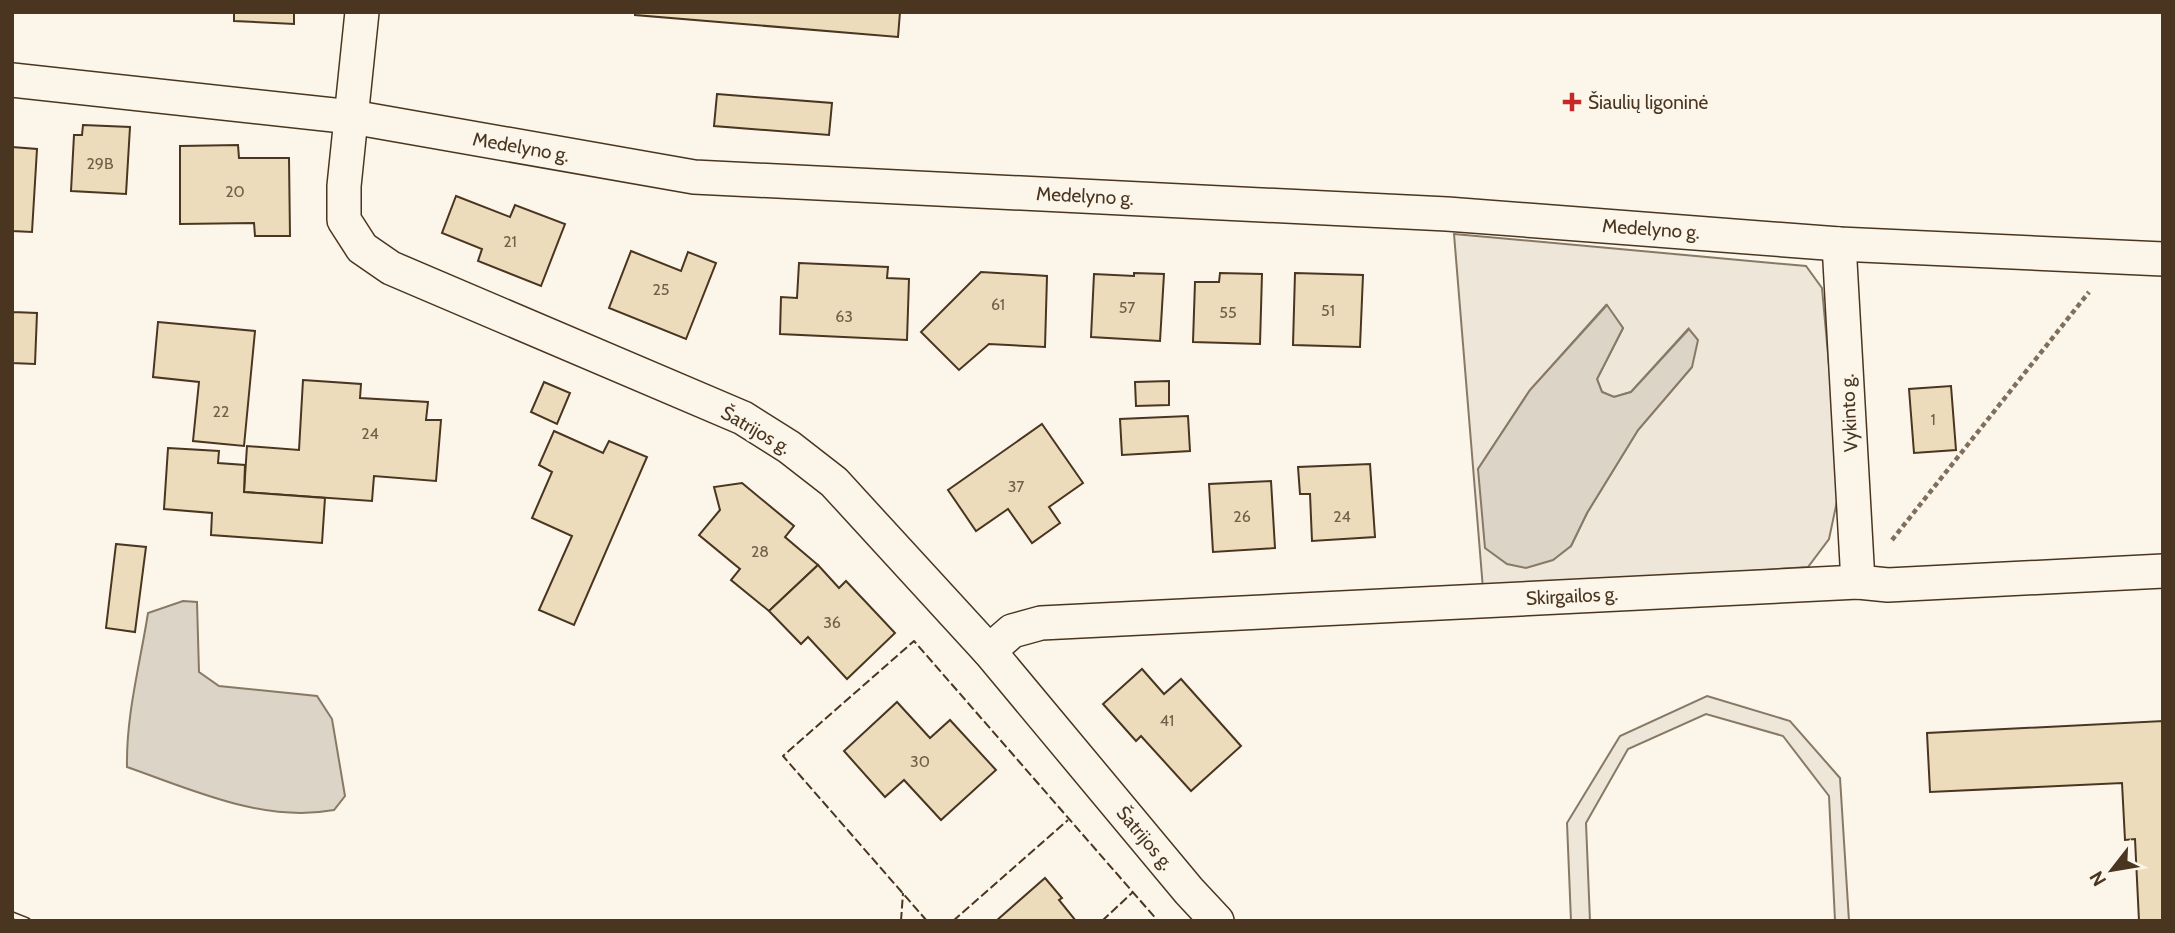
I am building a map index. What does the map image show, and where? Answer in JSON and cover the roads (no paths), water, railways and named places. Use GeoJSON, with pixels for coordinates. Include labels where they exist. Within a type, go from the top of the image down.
{"type":"FeatureCollection","features":[{"type":"Feature","properties":{"kind":"street","name":"Šatrijos g."},"geometry":{"type":"LineString","coordinates":[[362,12],[344,186],[344,220],[362,248],[391,268],[743,418],[789,447],[834,482],[989,650],[1189,891],[1217,921]]}},
{"type":"Feature","properties":{"kind":"street","name":"Medelyno g."},"geometry":{"type":"LineString","coordinates":[[12,80],[352,117],[694,177],[1447,214],[1839,244],[2163,259]]}},
{"type":"Feature","properties":{"kind":"street","name":"Vykinto g."},"geometry":{"type":"LineString","coordinates":[[1839,244],[1858,582]]}},
{"type":"Feature","properties":{"kind":"street","name":"Skirgailos g."},"geometry":{"type":"LineString","coordinates":[[989,650],[1013,631],[1041,623],[1858,582],[1888,585],[2163,571]]}},
{"type":"Feature","properties":{"kind":"railway"},"geometry":{"type":"LineString","coordinates":[[12,915],[27,921]]}},
{"type":"Feature","properties":{"kind":"place","name":"Šiaulių ligoninė"},"geometry":{"type":"Point","coordinates":[1572,102]}}]}
